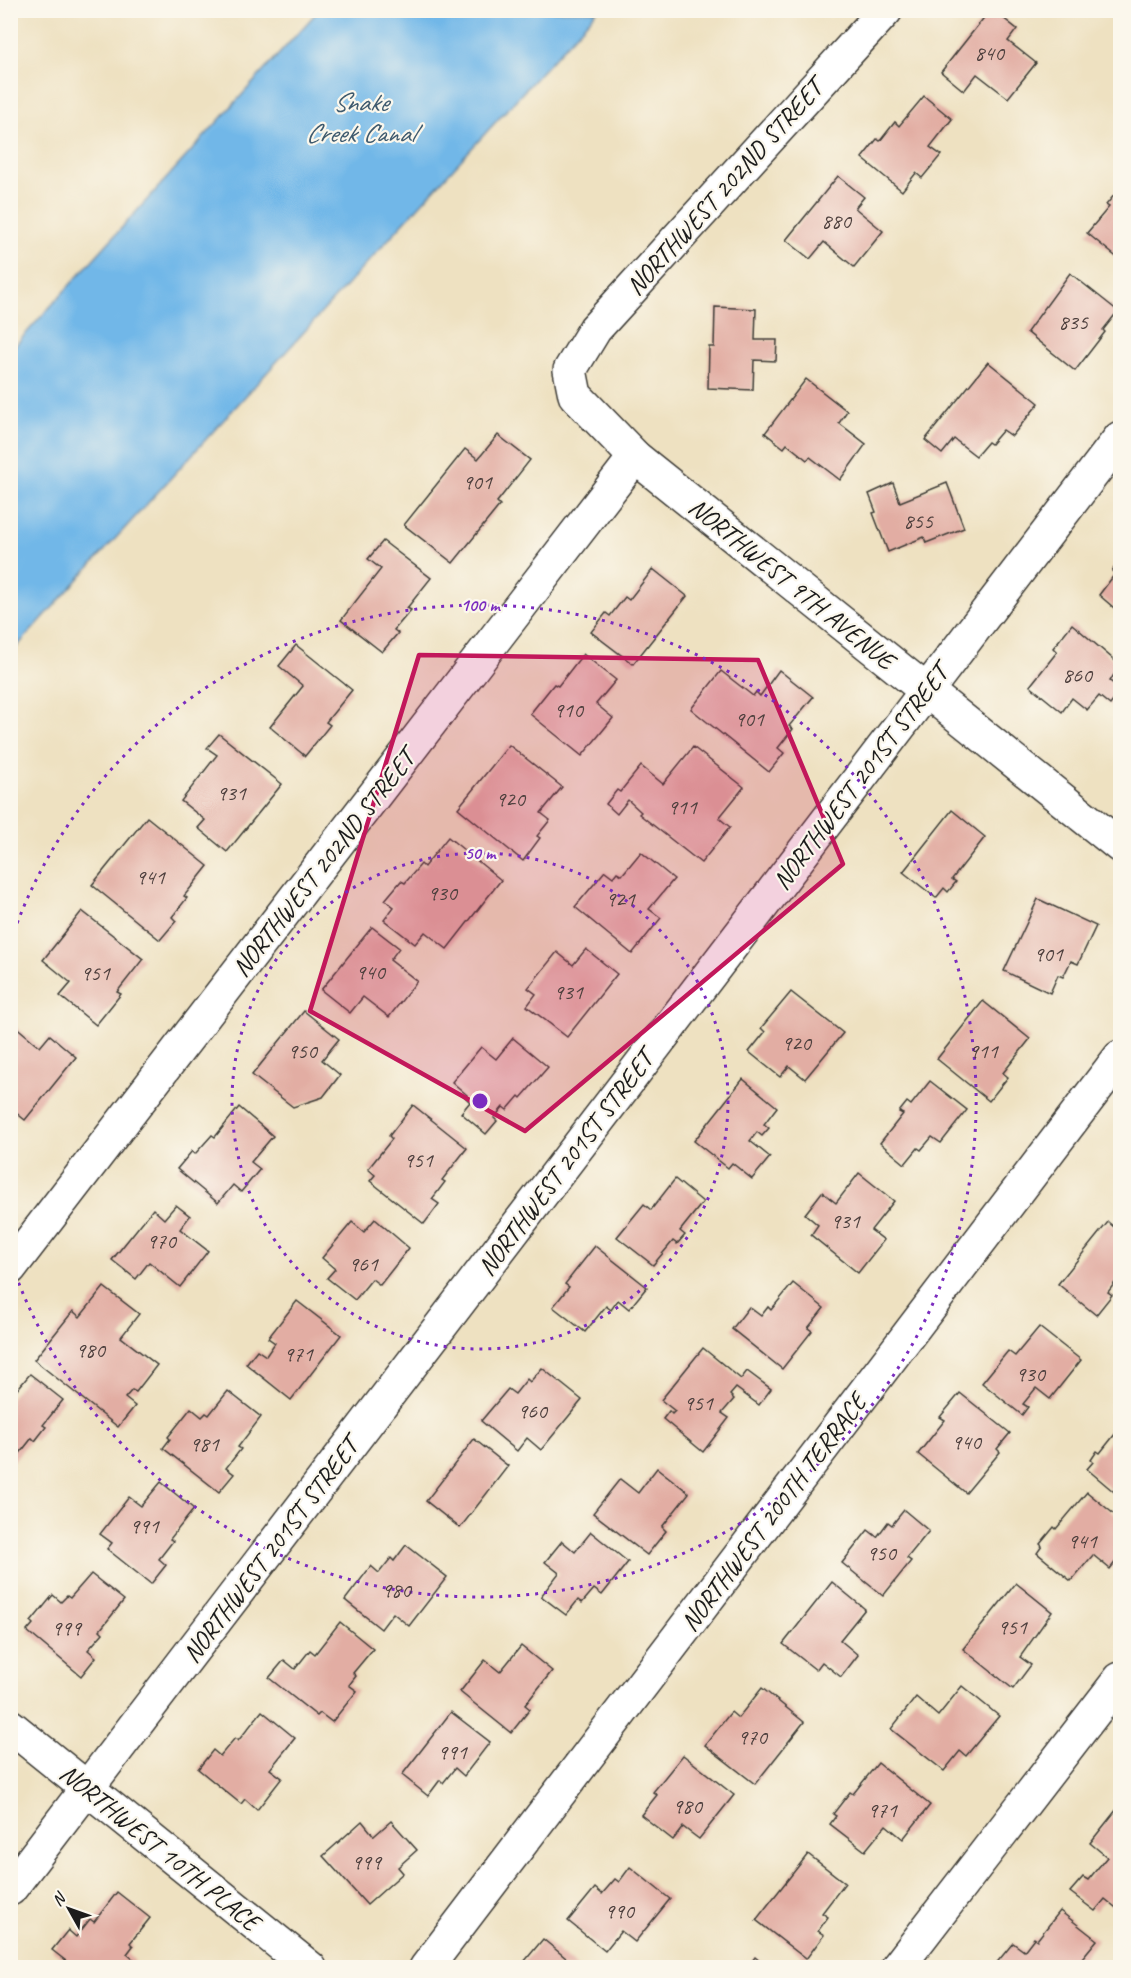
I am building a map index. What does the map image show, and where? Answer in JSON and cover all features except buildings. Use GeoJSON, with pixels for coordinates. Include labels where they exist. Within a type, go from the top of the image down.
{"type":"FeatureCollection","features":[{"type":"Feature","properties":{"kind":"street","name":"NORTHWEST 202ND STREET"},"geometry":{"type":"LineString","coordinates":[[570,370],[595,329],[886,10]]}},
{"type":"Feature","properties":{"kind":"street","name":"NORTHWEST 9TH AVENUE"},"geometry":{"type":"LineString","coordinates":[[570,370],[575,395],[635,457],[1120,846]]}},
{"type":"Feature","properties":{"kind":"street","name":"NORTHWEST 201ST STREET"},"geometry":{"type":"LineString","coordinates":[[10,1889],[1120,438]]}},
{"type":"Feature","properties":{"kind":"street","name":"NORTHWEST 202ND STREET"},"geometry":{"type":"LineString","coordinates":[[10,1268],[635,457]]}},
{"type":"Feature","properties":{"kind":"street","name":"NORTHWEST 200TH TERRACE"},"geometry":{"type":"LineString","coordinates":[[426,1968],[1120,1057]]}},
{"type":"Feature","properties":{"kind":"street"},"geometry":{"type":"LineString","coordinates":[[897,1968],[1120,1679]]}},
{"type":"Feature","properties":{"kind":"street","name":"NORTHWEST 10TH PLACE"},"geometry":{"type":"LineString","coordinates":[[10,1726],[310,1968]]}},
{"type":"Feature","properties":{"kind":"highlighted area"},"geometry":{"type":"Polygon","coordinates":[[[419,655],[758,660],[843,864],[525,1131],[310,1011],[419,655]]]}},
{"type":"Feature","properties":{"kind":"water","name":"Snake Creek Canal"},"geometry":{"type":"Polygon","coordinates":[[[318,11],[597,11],[11,653],[11,350],[318,11]]]}}]}
